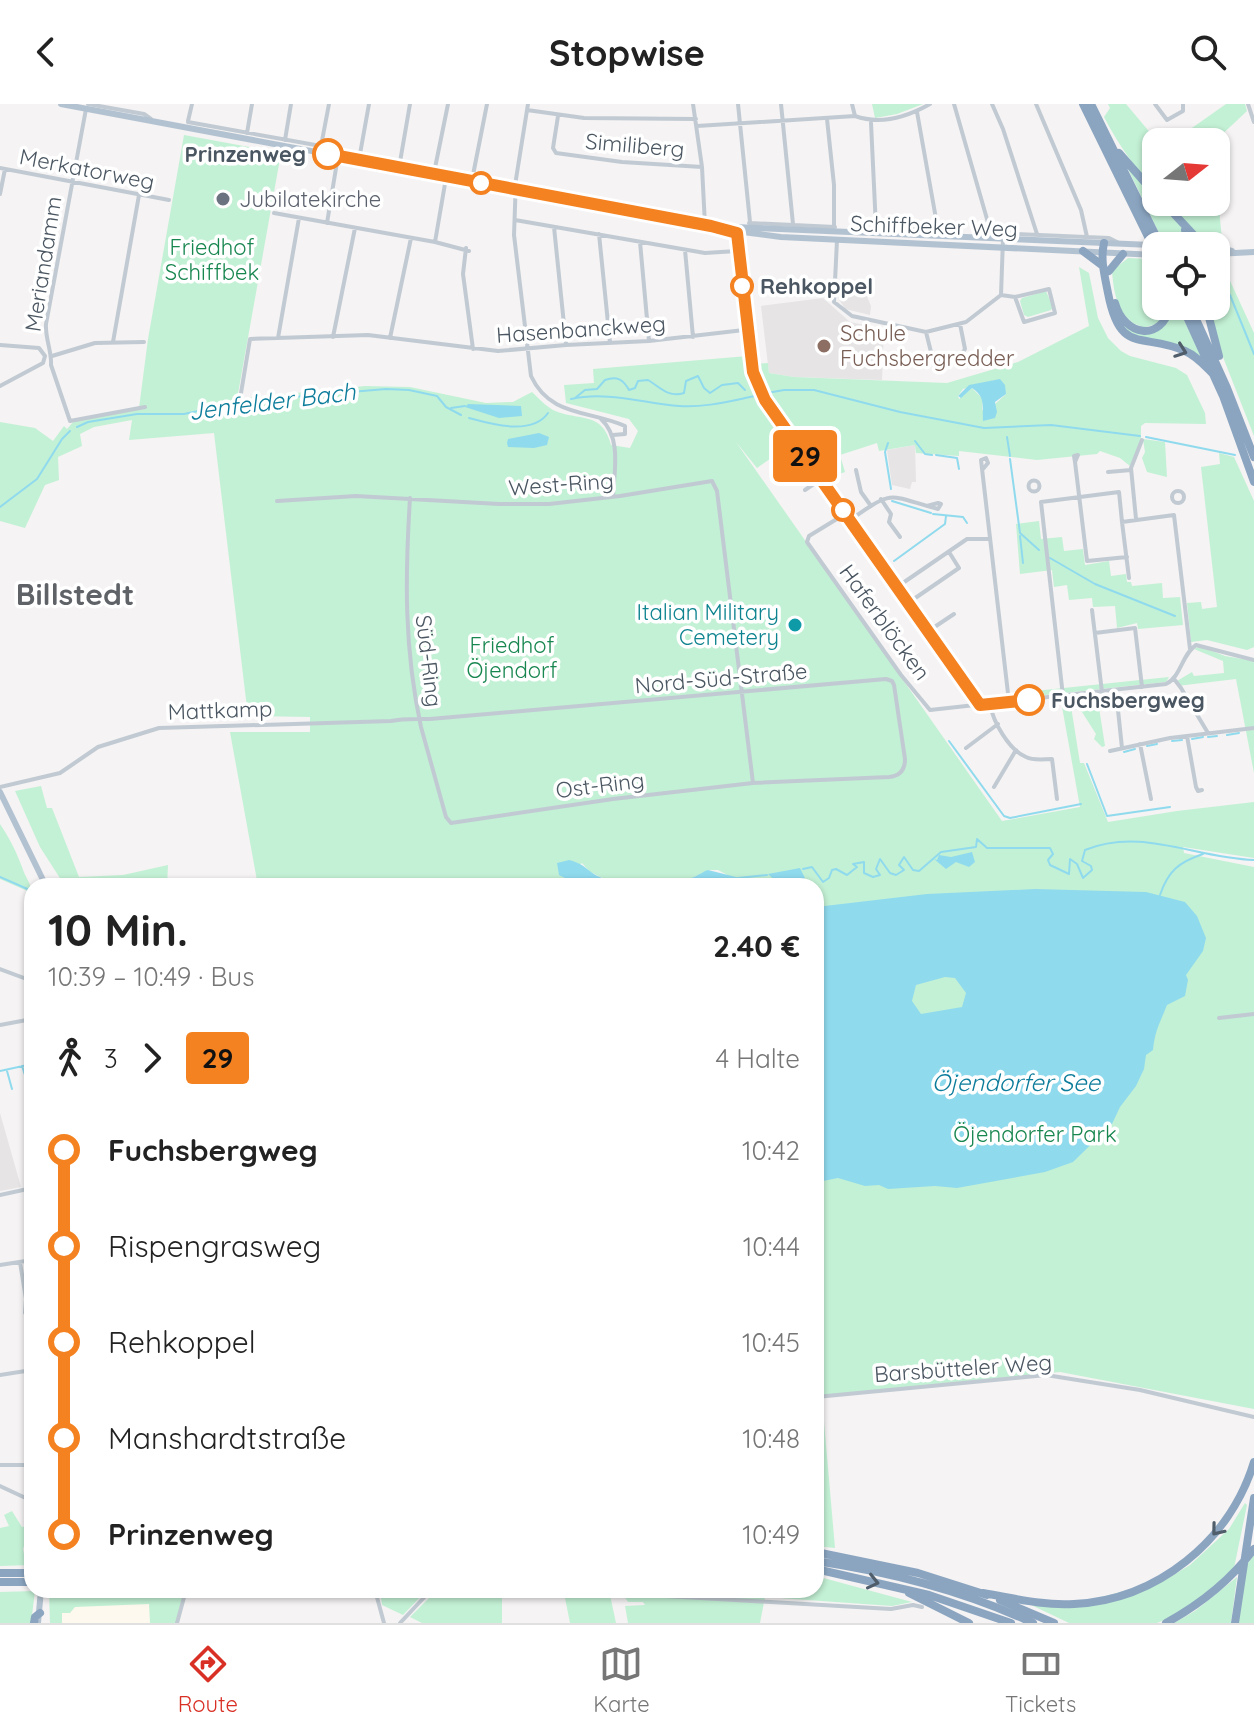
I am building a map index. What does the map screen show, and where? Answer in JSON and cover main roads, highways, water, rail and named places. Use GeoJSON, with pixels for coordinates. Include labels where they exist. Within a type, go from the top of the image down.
{"type":"FeatureCollection","features":[{"type":"Feature","properties":{"kind":"highway"},"geometry":{"type":"LineString","coordinates":[[1083,104],[1151,232]]}},
{"type":"Feature","properties":{"kind":"highway"},"geometry":{"type":"LineString","coordinates":[[1091,104],[1151,232]]}},
{"type":"Feature","properties":{"kind":"highway"},"geometry":{"type":"LineString","coordinates":[[1107,136],[1142,180]]}},
{"type":"Feature","properties":{"kind":"highway"},"geometry":{"type":"LineString","coordinates":[[1176,216],[1191,232]]}},
{"type":"Feature","properties":{"kind":"highway"},"geometry":{"type":"LineString","coordinates":[[1179,219],[1186,232]]}},
{"type":"Feature","properties":{"kind":"highway"},"geometry":{"type":"LineString","coordinates":[[1105,249],[1110,306],[1121,331],[1140,342],[1189,352],[1214,375]]}},
{"type":"Feature","properties":{"kind":"highway"},"geometry":{"type":"LineString","coordinates":[[1106,269],[1122,249]]}},
{"type":"Feature","properties":{"kind":"highway"},"geometry":{"type":"LineString","coordinates":[[1083,251],[1106,269],[1117,310],[1132,328],[1147,331],[1164,320]]}},
{"type":"Feature","properties":{"kind":"highway"},"geometry":{"type":"LineString","coordinates":[[1188,320],[1214,375],[1254,482]]}},
{"type":"Feature","properties":{"kind":"highway"},"geometry":{"type":"LineString","coordinates":[[1196,320],[1254,457]]}},
{"type":"Feature","properties":{"kind":"highway"},"geometry":{"type":"LineString","coordinates":[[1210,320],[1227,388]]}},
{"type":"Feature","properties":{"kind":"highway"},"geometry":{"type":"LineString","coordinates":[[983,1593],[1070,1605],[1115,1597],[1151,1583],[1185,1563],[1214,1535],[1238,1500],[1254,1462]]}},
{"type":"Feature","properties":{"kind":"highway"},"geometry":{"type":"LineString","coordinates":[[1235,1623],[1254,1498]]}},
{"type":"Feature","properties":{"kind":"highway"},"geometry":{"type":"LineString","coordinates":[[1166,1623],[1206,1598],[1227,1580],[1254,1549]]}},
{"type":"Feature","properties":{"kind":"highway"},"geometry":{"type":"LineString","coordinates":[[824,1554],[918,1573],[983,1593],[1054,1623]]}},
{"type":"Feature","properties":{"kind":"highway"},"geometry":{"type":"LineString","coordinates":[[824,1563],[931,1585],[1033,1623]]}},
{"type":"Feature","properties":{"kind":"highway"},"geometry":{"type":"LineString","coordinates":[[824,1571],[956,1603],[1011,1623]]}},
{"type":"Feature","properties":{"kind":"highway"},"geometry":{"type":"LineString","coordinates":[[0,1573],[24,1573]]}},
{"type":"Feature","properties":{"kind":"highway"},"geometry":{"type":"LineString","coordinates":[[0,1584],[24,1582]]}},
{"type":"Feature","properties":{"kind":"highway"},"geometry":{"type":"LineString","coordinates":[[898,1588],[969,1623]]}},
{"type":"Feature","properties":{"kind":"highway"},"geometry":{"type":"LineString","coordinates":[[39,1623],[35,1617],[40,1613]]}},
{"type":"Feature","properties":{"kind":"main road","name":"Schiffbeker Weg"},"geometry":{"type":"LineString","coordinates":[[61,104],[186,124],[322,150],[353,159],[737,230],[989,236],[1003,243],[1083,251],[1105,249]]}},
{"type":"Feature","properties":{"kind":"main road","name":"Schiffbeker Weg"},"geometry":{"type":"LineString","coordinates":[[737,230],[749,225],[895,242],[1142,248]]}},
{"type":"Feature","properties":{"kind":"main road"},"geometry":{"type":"LineString","coordinates":[[895,242],[902,235]]}},
{"type":"Feature","properties":{"kind":"main road","name":"Schiffbeker Weg"},"geometry":{"type":"LineString","coordinates":[[1122,249],[1142,252]]}},
{"type":"Feature","properties":{"kind":"main road"},"geometry":{"type":"LineString","coordinates":[[1232,251],[1254,252]]}},
{"type":"Feature","properties":{"kind":"main road"},"geometry":{"type":"LineString","coordinates":[[0,790],[42,878]]}},
{"type":"Feature","properties":{"kind":"main road"},"geometry":{"type":"LineString","coordinates":[[40,1613],[41,1598]]}},
{"type":"Feature","properties":{"kind":"water"},"geometry":{"type":"Polygon","coordinates":[[[1000,379],[1005,385],[1006,394],[995,402],[995,418],[983,421],[981,398],[972,388],[961,398],[958,396],[969,385],[1000,379]]]}},
{"type":"Feature","properties":{"kind":"water"},"geometry":{"type":"Polygon","coordinates":[[[468,404],[521,406],[522,416],[499,418],[465,407],[468,404]]]}},
{"type":"Feature","properties":{"kind":"water"},"geometry":{"type":"Polygon","coordinates":[[[539,433],[549,437],[547,445],[508,447],[508,439],[539,433]]]}},
{"type":"Feature","properties":{"kind":"water"},"geometry":{"type":"Polygon","coordinates":[[[972,852],[975,862],[969,867],[956,862],[946,869],[934,859],[937,860],[939,855],[951,857],[972,852]]]}},
{"type":"Feature","properties":{"kind":"water"},"geometry":{"type":"Polygon","coordinates":[[[569,860],[602,878],[565,878],[559,875],[557,863],[569,860]]]}},
{"type":"Feature","properties":{"kind":"water"},"geometry":{"type":"Polygon","coordinates":[[[800,868],[805,878],[772,878],[768,874],[800,868]]]}},
{"type":"Feature","properties":{"kind":"water"},"geometry":{"type":"Polygon","coordinates":[[[708,870],[740,878],[691,878],[708,870]]]}},
{"type":"Feature","properties":{"kind":"water","name":"Öjendorfer See"},"geometry":{"type":"Polygon","coordinates":[[[1035,889],[1146,892],[1185,902],[1197,916],[1206,938],[1203,951],[1186,975],[1185,996],[1167,1005],[1156,1032],[1153,1050],[1146,1055],[1136,1086],[1112,1124],[1073,1162],[1045,1172],[957,1188],[888,1189],[838,1178],[824,1181],[824,906],[927,894],[1035,889]],[[945,977],[916,985],[912,1001],[921,1014],[962,1007],[966,993],[955,978],[945,977]]]}},
{"type":"Feature","properties":{"kind":"waterway"},"geometry":{"type":"LineString","coordinates":[[1230,295],[1254,354]]}},
{"type":"Feature","properties":{"kind":"waterway"},"geometry":{"type":"LineString","coordinates":[[575,398],[585,390],[597,389],[605,380],[613,378],[622,381],[629,390],[635,388],[638,381],[648,380],[664,391],[684,393],[686,381],[698,376],[710,393],[722,385],[738,383],[745,390]]}},
{"type":"Feature","properties":{"kind":"waterway","name":"Jenfelder Bach"},"geometry":{"type":"LineString","coordinates":[[77,427],[88,422],[137,414],[184,414],[245,401],[386,389],[437,396],[446,407],[461,415]]}},
{"type":"Feature","properties":{"kind":"waterway","name":"Jenfelder Bach"},"geometry":{"type":"LineString","coordinates":[[767,393],[814,390],[900,412],[984,428],[1051,425],[1140,436]]}},
{"type":"Feature","properties":{"kind":"waterway","name":"Jenfelder Bach"},"geometry":{"type":"LineString","coordinates":[[571,399],[612,397],[688,406],[755,396]]}},
{"type":"Feature","properties":{"kind":"waterway"},"geometry":{"type":"LineString","coordinates":[[451,408],[465,406]]}},
{"type":"Feature","properties":{"kind":"waterway","name":"Jenfelder Bach"},"geometry":{"type":"LineString","coordinates":[[469,418],[499,425],[522,426],[541,420],[548,413]]}},
{"type":"Feature","properties":{"kind":"waterway","name":"Jenfelder Bach"},"geometry":{"type":"LineString","coordinates":[[0,507],[37,479],[70,431]]}},
{"type":"Feature","properties":{"kind":"waterway"},"geometry":{"type":"LineString","coordinates":[[1007,437],[1010,456]]}},
{"type":"Feature","properties":{"kind":"waterway","name":"Jenfelder Bach"},"geometry":{"type":"LineString","coordinates":[[1146,437],[1235,455]]}},
{"type":"Feature","properties":{"kind":"waterway"},"geometry":{"type":"LineString","coordinates":[[915,441],[925,454],[932,455]]}},
{"type":"Feature","properties":{"kind":"waterway"},"geometry":{"type":"LineString","coordinates":[[888,443],[885,452],[891,489]]}},
{"type":"Feature","properties":{"kind":"waterway"},"geometry":{"type":"LineString","coordinates":[[936,455],[957,458],[959,469]]}},
{"type":"Feature","properties":{"kind":"waterway"},"geometry":{"type":"LineString","coordinates":[[1010,459],[1020,533],[1039,550]]}},
{"type":"Feature","properties":{"kind":"waterway"},"geometry":{"type":"LineString","coordinates":[[892,501],[931,513]]}},
{"type":"Feature","properties":{"kind":"waterway"},"geometry":{"type":"LineString","coordinates":[[933,514],[963,517],[967,523]]}},
{"type":"Feature","properties":{"kind":"waterway"},"geometry":{"type":"LineString","coordinates":[[894,561],[945,524],[946,516]]}},
{"type":"Feature","properties":{"kind":"waterway"},"geometry":{"type":"LineString","coordinates":[[1020,536],[1023,563]]}},
{"type":"Feature","properties":{"kind":"waterway"},"geometry":{"type":"LineString","coordinates":[[1050,558],[1095,584],[1175,616]]}},
{"type":"Feature","properties":{"kind":"waterway"},"geometry":{"type":"LineString","coordinates":[[1227,735],[1239,733]]}},
{"type":"Feature","properties":{"kind":"waterway"},"geometry":{"type":"LineString","coordinates":[[1208,737],[1217,736]]}},
{"type":"Feature","properties":{"kind":"waterway"},"geometry":{"type":"LineString","coordinates":[[1192,739],[1203,737]]}},
{"type":"Feature","properties":{"kind":"waterway"},"geometry":{"type":"LineString","coordinates":[[1172,741],[1182,740]]}},
{"type":"Feature","properties":{"kind":"waterway"},"geometry":{"type":"LineString","coordinates":[[949,741],[1004,816],[1010,818],[1081,804]]}},
{"type":"Feature","properties":{"kind":"waterway"},"geometry":{"type":"LineString","coordinates":[[1147,746],[1157,744]]}},
{"type":"Feature","properties":{"kind":"waterway"},"geometry":{"type":"LineString","coordinates":[[1124,752],[1135,749]]}},
{"type":"Feature","properties":{"kind":"waterway"},"geometry":{"type":"LineString","coordinates":[[1087,764],[1107,816],[1170,807]]}},
{"type":"Feature","properties":{"kind":"waterway"},"geometry":{"type":"LineString","coordinates":[[824,881],[832,870],[847,875],[857,867],[853,864],[864,862],[864,873],[873,877],[880,875],[876,869],[880,859],[890,873],[896,875],[904,870],[899,865],[904,857],[913,870],[919,871],[941,852],[976,847],[977,839],[987,848],[1050,848],[1053,854],[1048,860],[1050,865],[1069,874],[1070,859],[1077,864],[1083,878],[1092,870],[1082,861],[1085,850],[1106,844],[1148,843],[1254,860]]}},
{"type":"Feature","properties":{"kind":"waterway"},"geometry":{"type":"LineString","coordinates":[[1160,895],[1176,868],[1203,854]]}},
{"type":"Feature","properties":{"kind":"waterway"},"geometry":{"type":"LineString","coordinates":[[803,869],[812,867],[820,878]]}},
{"type":"Feature","properties":{"kind":"waterway"},"geometry":{"type":"LineString","coordinates":[[738,878],[767,875]]}},
{"type":"Feature","properties":{"kind":"waterway"},"geometry":{"type":"LineString","coordinates":[[0,877],[24,888]]}},
{"type":"Feature","properties":{"kind":"waterway"},"geometry":{"type":"LineString","coordinates":[[22,1066],[24,1072]]}},
{"type":"Feature","properties":{"kind":"waterway"},"geometry":{"type":"LineString","coordinates":[[0,1071],[24,1066]]}},
{"type":"Feature","properties":{"kind":"waterway"},"geometry":{"type":"LineString","coordinates":[[7,1071],[12,1089]]}},
{"type":"Feature","properties":{"kind":"place","name":"Prinzenweg"},"geometry":{"type":"Point","coordinates":[328,154]}},
{"type":"Feature","properties":{"kind":"place","name":"Jubilatekirche"},"geometry":{"type":"Point","coordinates":[223,199]}},
{"type":"Feature","properties":{"kind":"place","name":"Rehkoppel"},"geometry":{"type":"Point","coordinates":[742,286]}},
{"type":"Feature","properties":{"kind":"place","name":"Schule Fuchsbergredder"},"geometry":{"type":"Point","coordinates":[824,346]}},
{"type":"Feature","properties":{"kind":"place","name":"Italian Military Cemetery"},"geometry":{"type":"Point","coordinates":[795,625]}},
{"type":"Feature","properties":{"kind":"place","name":"Fuchsbergweg"},"geometry":{"type":"Point","coordinates":[1029,700]}},
{"type":"Feature","properties":{"kind":"district","name":"Billstedt"},"geometry":{"type":"Point","coordinates":[75,595]}},
{"type":"Feature","properties":{"kind":"park label","name":"Friedhof Schiffbek"},"geometry":{"type":"Point","coordinates":[212,260]}},
{"type":"Feature","properties":{"kind":"park label","name":"Friedhof Öjendorf"},"geometry":{"type":"Point","coordinates":[512,658]}},
{"type":"Feature","properties":{"kind":"park label","name":"Öjendorfer Park"},"geometry":{"type":"Point","coordinates":[1035,1134]}}]}
